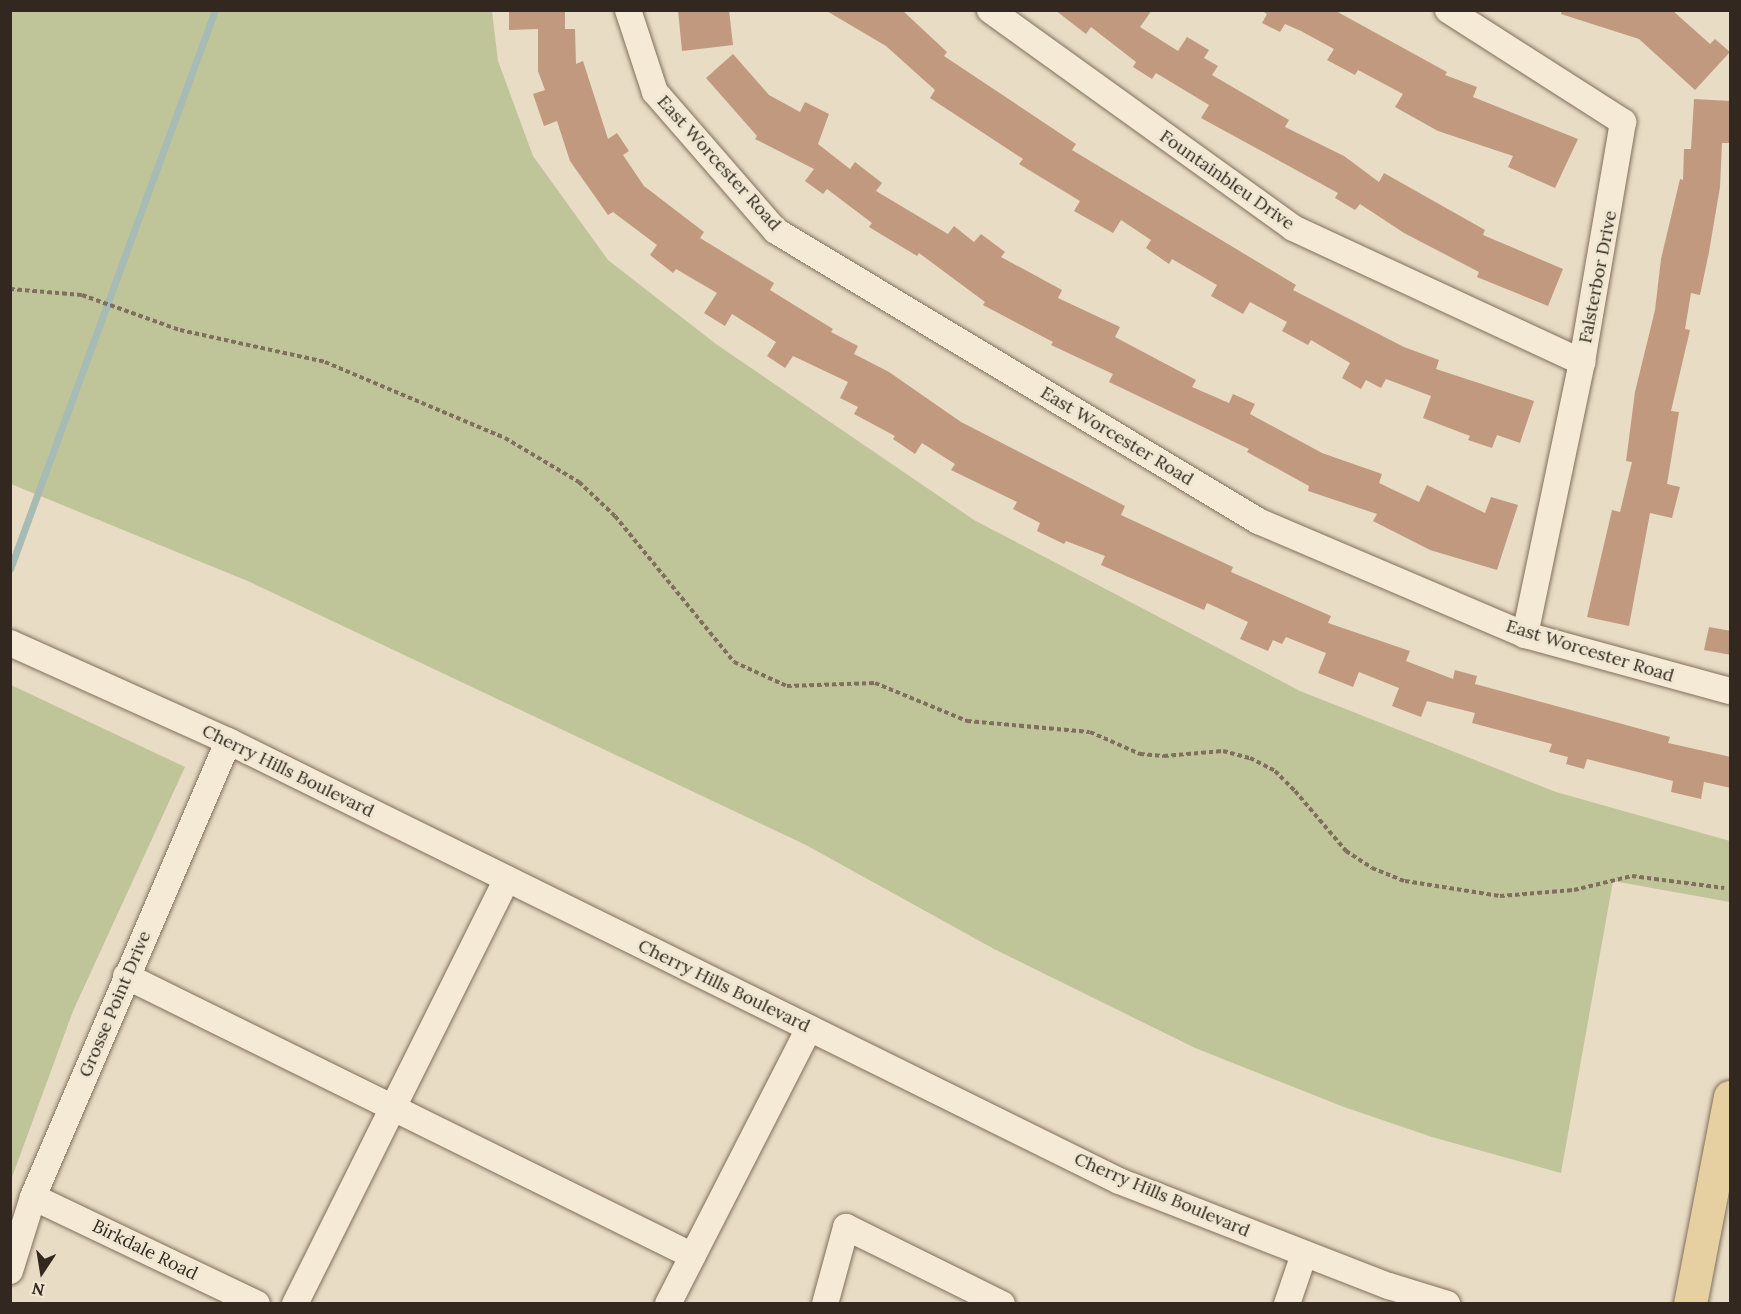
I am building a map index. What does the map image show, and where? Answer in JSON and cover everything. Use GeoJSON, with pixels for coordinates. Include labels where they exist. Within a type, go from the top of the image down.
{"type":"FeatureCollection","features":[{"type":"Feature","properties":{"kind":"main road"},"geometry":{"type":"LineString","coordinates":[[1690,1304],[1731,1097]]}},
{"type":"Feature","properties":{"kind":"street","name":"East Worcester Road"},"geometry":{"type":"LineString","coordinates":[[628,10],[655,92],[776,231],[1258,521],[1525,635],[1731,691]]}},
{"type":"Feature","properties":{"kind":"street","name":"Fountainbleu Drive"},"geometry":{"type":"LineString","coordinates":[[990,10],[1293,228],[1581,362]]}},
{"type":"Feature","properties":{"kind":"street","name":"Falsterbor Drive"},"geometry":{"type":"LineString","coordinates":[[1448,10],[1623,123],[1581,362],[1525,635]]}},
{"type":"Feature","properties":{"kind":"street","name":"Cherry Hills Boulevard"},"geometry":{"type":"LineString","coordinates":[[10,643],[228,741],[1119,1181],[1304,1254],[1448,1304]]}},
{"type":"Feature","properties":{"kind":"street","name":"Grosse Point Drive"},"geometry":{"type":"LineString","coordinates":[[10,1271],[33,1197],[228,741]]}},
{"type":"Feature","properties":{"kind":"street"},"geometry":{"type":"LineString","coordinates":[[295,1304],[507,879]]}},
{"type":"Feature","properties":{"kind":"street"},"geometry":{"type":"LineString","coordinates":[[126,976],[693,1256]]}},
{"type":"Feature","properties":{"kind":"street"},"geometry":{"type":"LineString","coordinates":[[668,1304],[810,1028]]}},
{"type":"Feature","properties":{"kind":"street","name":"Birkdale Road"},"geometry":{"type":"LineString","coordinates":[[33,1197],[257,1304]]}},
{"type":"Feature","properties":{"kind":"street"},"geometry":{"type":"LineString","coordinates":[[825,1304],[846,1227],[1002,1304]]}},
{"type":"Feature","properties":{"kind":"street"},"geometry":{"type":"LineString","coordinates":[[1287,1304],[1304,1254]]}},
{"type":"Feature","properties":{"kind":"path"},"geometry":{"type":"LineString","coordinates":[[10,289],[54,290],[97,301],[117,310],[180,330],[306,357],[364,375],[546,460],[579,482],[615,516],[734,662],[758,675],[787,686],[875,683],[967,721],[1090,732],[1140,754],[1164,756],[1193,751],[1223,751],[1250,758],[1289,784],[1346,851],[1372,868],[1405,881],[1500,896],[1574,890],[1632,876],[1724,888]]}},
{"type":"Feature","properties":{"kind":"green space"},"geometry":{"type":"Polygon","coordinates":[[[10,11],[492,11],[498,61],[533,156],[608,260],[716,344],[974,520],[1300,691],[1556,792],[1730,841],[1730,902],[1613,881],[1561,1173],[1432,1137],[1344,1107],[1195,1048],[994,949],[806,845],[250,582],[11,484],[10,11]]]}},
{"type":"Feature","properties":{"kind":"green space"},"geometry":{"type":"Polygon","coordinates":[[[11,685],[185,767],[73,1011],[11,1180],[11,685]]]}},
{"type":"Feature","properties":{"kind":"building"},"geometry":{"type":"Polygon","coordinates":[[[509,10],[565,10],[565,29],[575,29],[576,64],[583,61],[608,139],[617,133],[629,151],[623,155],[644,186],[704,232],[700,238],[774,283],[770,290],[833,329],[831,332],[858,346],[854,354],[889,372],[961,422],[1125,506],[1121,515],[1233,567],[1231,572],[1331,616],[1328,623],[1410,651],[1406,661],[1453,679],[1455,670],[1477,676],[1475,684],[1670,737],[1668,743],[1731,757],[1731,788],[1704,782],[1701,799],[1671,792],[1673,781],[1587,759],[1584,769],[1566,764],[1568,757],[1549,752],[1552,744],[1472,723],[1475,713],[1427,701],[1421,717],[1392,706],[1399,688],[1359,672],[1353,687],[1318,673],[1326,653],[1286,637],[1282,644],[1273,640],[1268,651],[1240,639],[1248,622],[1207,603],[1204,610],[1101,565],[1105,556],[1066,541],[1064,544],[1037,531],[1040,523],[1013,509],[1017,502],[951,470],[955,464],[922,443],[915,454],[893,439],[895,436],[854,414],[858,407],[840,398],[848,382],[793,356],[785,368],[767,356],[776,342],[732,314],[725,326],[704,313],[717,293],[676,269],[673,273],[650,255],[657,245],[613,212],[608,215],[570,161],[557,121],[544,126],[533,94],[545,90],[538,71],[538,29],[509,30],[509,10]]]}},
{"type":"Feature","properties":{"kind":"building"},"geometry":{"type":"Polygon","coordinates":[[[678,10],[729,10],[733,45],[682,51],[678,10]]]}},
{"type":"Feature","properties":{"kind":"building"},"geometry":{"type":"Polygon","coordinates":[[[825,10],[902,10],[947,52],[944,56],[1076,144],[1072,150],[1296,285],[1293,290],[1404,347],[1439,360],[1436,369],[1534,401],[1520,443],[1497,435],[1492,448],[1468,440],[1470,436],[1423,418],[1431,396],[1386,379],[1381,388],[1366,380],[1361,389],[1342,378],[1350,363],[1311,340],[1308,345],[1282,331],[1287,322],[1250,302],[1243,314],[1211,296],[1217,285],[1172,259],[1169,264],[1146,248],[1151,240],[1121,220],[1113,233],[1074,211],[1080,201],[1019,164],[1023,159],[930,98],[935,90],[886,46],[825,10]]]}},
{"type":"Feature","properties":{"kind":"building"},"geometry":{"type":"Polygon","coordinates":[[[1055,10],[1152,10],[1140,27],[1178,51],[1187,37],[1209,50],[1204,58],[1218,66],[1212,75],[1289,120],[1285,127],[1344,156],[1379,182],[1384,173],[1485,230],[1483,235],[1563,269],[1548,306],[1477,277],[1479,272],[1404,233],[1360,204],[1355,210],[1335,198],[1338,193],[1201,118],[1209,105],[1156,73],[1152,79],[1133,67],[1136,62],[1091,27],[1086,34],[1055,10]]]}},
{"type":"Feature","properties":{"kind":"building"},"geometry":{"type":"Polygon","coordinates":[[[1261,10],[1334,10],[1447,72],[1445,75],[1477,87],[1473,97],[1578,139],[1555,188],[1508,167],[1513,156],[1438,131],[1395,107],[1403,94],[1358,70],[1355,75],[1327,60],[1334,49],[1301,31],[1285,24],[1280,32],[1262,23],[1267,14],[1261,10]]]}},
{"type":"Feature","properties":{"kind":"building"},"geometry":{"type":"Polygon","coordinates":[[[1562,10],[1672,10],[1710,44],[1715,39],[1730,52],[1695,90],[1639,39],[1561,14],[1562,10]]]}},
{"type":"Feature","properties":{"kind":"building"},"geometry":{"type":"Polygon","coordinates":[[[733,54],[769,95],[800,112],[805,102],[829,114],[818,144],[850,169],[855,162],[882,183],[876,191],[948,234],[954,226],[974,242],[981,234],[1005,252],[1001,257],[1062,290],[1058,298],[1120,327],[1115,337],[1196,380],[1192,387],[1229,403],[1233,394],[1255,404],[1250,414],[1322,453],[1382,474],[1379,483],[1419,502],[1427,485],[1485,513],[1491,497],[1518,505],[1497,570],[1430,550],[1373,521],[1377,514],[1308,491],[1309,486],[1247,452],[1249,449],[1109,382],[1113,374],[1051,345],[1053,342],[983,305],[985,302],[919,253],[917,256],[869,227],[872,223],[827,189],[823,194],[805,181],[814,169],[755,139],[757,136],[706,78],[733,54]]]}},
{"type":"Feature","properties":{"kind":"building"},"geometry":{"type":"Polygon","coordinates":[[[1694,99],[1731,101],[1729,143],[1722,143],[1720,187],[1709,252],[1700,295],[1691,293],[1685,329],[1690,330],[1671,411],[1679,412],[1667,484],[1680,487],[1672,518],[1650,513],[1629,626],[1587,617],[1612,510],[1620,512],[1632,462],[1626,461],[1635,392],[1655,310],[1661,259],[1680,179],[1683,180],[1684,149],[1691,149],[1694,99]]]}},
{"type":"Feature","properties":{"kind":"building"},"geometry":{"type":"Polygon","coordinates":[[[1709,627],[1731,631],[1731,655],[1704,650],[1709,627]]]}},
{"type":"Feature","properties":{"kind":"waterway"},"geometry":{"type":"LineString","coordinates":[[10,569],[215,10]]}}]}
